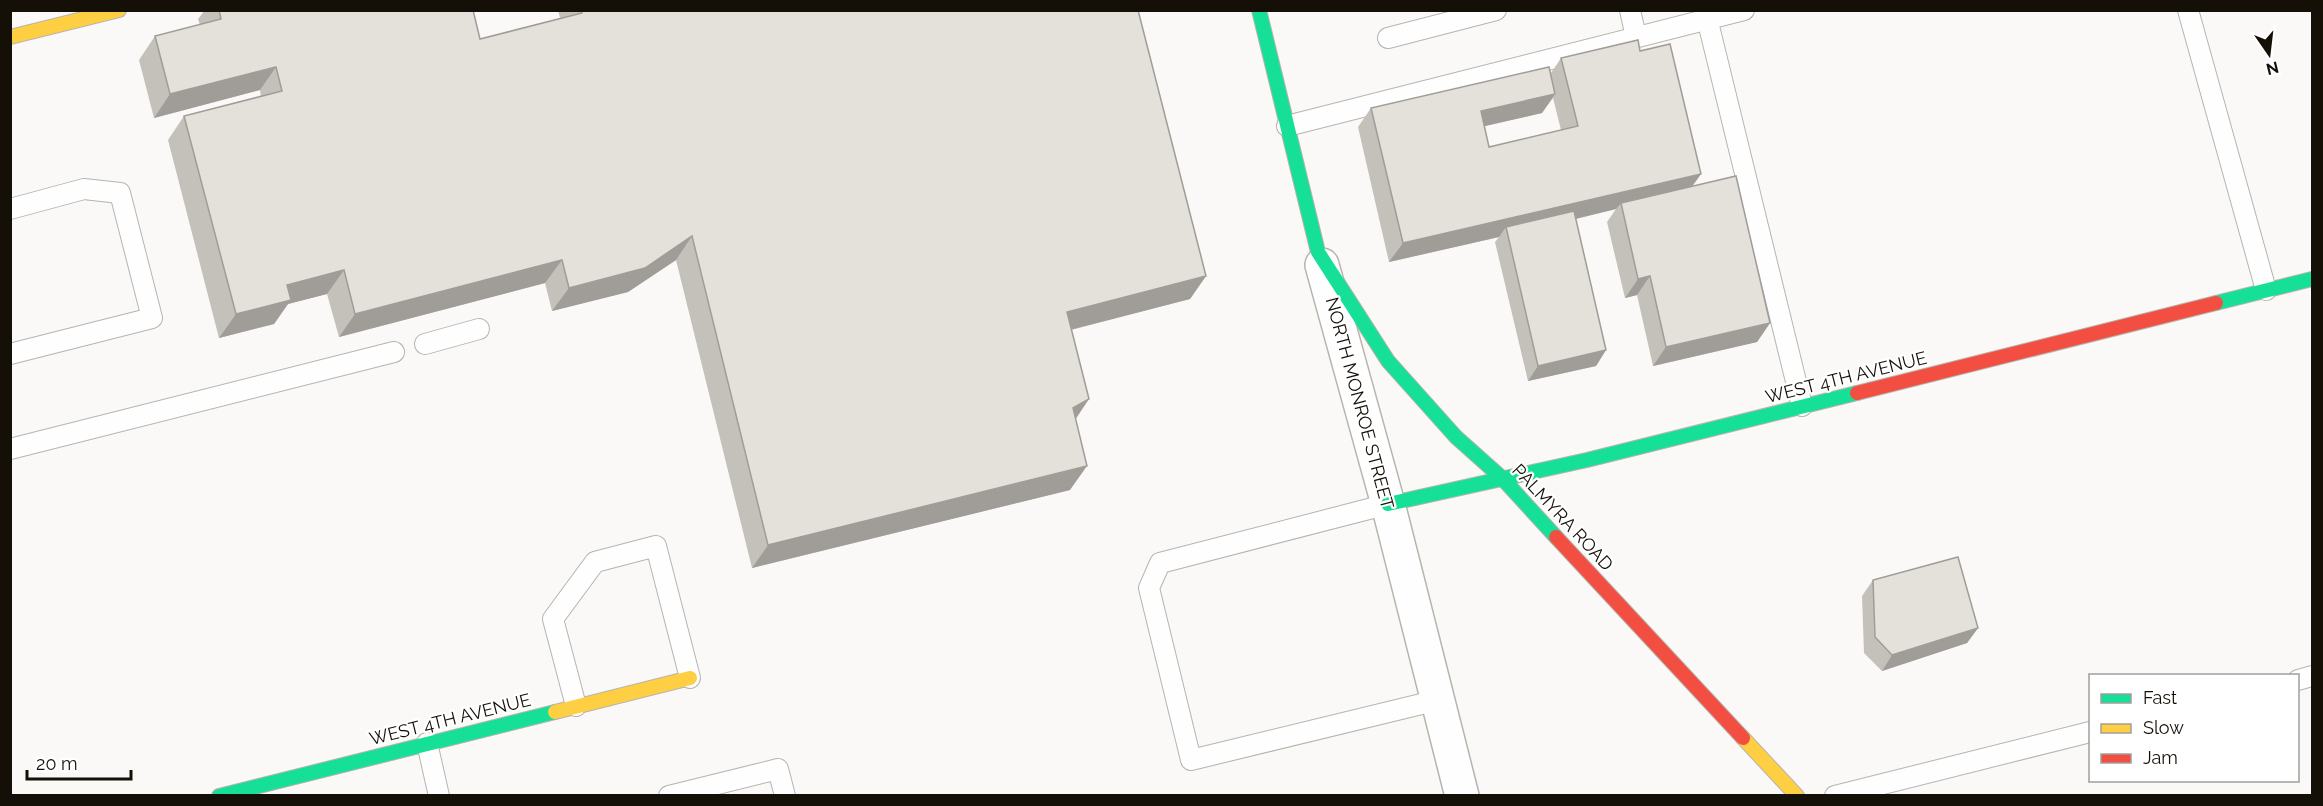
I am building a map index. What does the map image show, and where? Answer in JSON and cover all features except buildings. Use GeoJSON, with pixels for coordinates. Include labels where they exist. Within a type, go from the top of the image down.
{"type":"FeatureCollection","features":[{"type":"Feature","properties":{"kind":"street"},"geometry":{"type":"LineString","coordinates":[[10,37],[118,10]]}},
{"type":"Feature","properties":{"kind":"street","name":"NORTH MONROE STREET"},"geometry":{"type":"LineString","coordinates":[[1259,10],[1318,252],[1388,504],[1462,795]]}},
{"type":"Feature","properties":{"kind":"street","name":"PALMYRA ROAD"},"geometry":{"type":"LineString","coordinates":[[1318,252],[1388,361],[1456,437],[1502,478],[1797,795]]}},
{"type":"Feature","properties":{"kind":"street","name":"WEST 4TH AVENUE"},"geometry":{"type":"LineString","coordinates":[[1388,504],[1587,460],[2313,279]]}},
{"type":"Feature","properties":{"kind":"street","name":"WEST 4TH AVENUE"},"geometry":{"type":"LineString","coordinates":[[219,795],[690,678]]}},
{"type":"Feature","properties":{"kind":"lane"},"geometry":{"type":"LineString","coordinates":[[1388,38],[1496,10]]}},
{"type":"Feature","properties":{"kind":"lane"},"geometry":{"type":"LineString","coordinates":[[1630,10],[1636,37]]}},
{"type":"Feature","properties":{"kind":"lane"},"geometry":{"type":"LineString","coordinates":[[1287,126],[1636,37],[1706,15],[1744,10]]}},
{"type":"Feature","properties":{"kind":"lane"},"geometry":{"type":"LineString","coordinates":[[2188,10],[2266,290]]}},
{"type":"Feature","properties":{"kind":"lane"},"geometry":{"type":"LineString","coordinates":[[1706,15],[1802,406]]}},
{"type":"Feature","properties":{"kind":"lane"},"geometry":{"type":"LineString","coordinates":[[10,208],[84,189],[120,193],[152,318],[10,354]]}},
{"type":"Feature","properties":{"kind":"lane"},"geometry":{"type":"LineString","coordinates":[[425,344],[479,329]]}},
{"type":"Feature","properties":{"kind":"lane"},"geometry":{"type":"LineString","coordinates":[[10,449],[394,352]]}},
{"type":"Feature","properties":{"kind":"lane"},"geometry":{"type":"LineString","coordinates":[[1388,504],[1160,563],[1149,588],[1191,760],[1438,700]]}},
{"type":"Feature","properties":{"kind":"lane"},"geometry":{"type":"LineString","coordinates":[[576,706],[553,619],[595,562],[656,546],[690,678]]}},
{"type":"Feature","properties":{"kind":"lane"},"geometry":{"type":"LineString","coordinates":[[1835,795],[2089,732]]}},
{"type":"Feature","properties":{"kind":"lane"},"geometry":{"type":"LineString","coordinates":[[427,743],[439,795]]}},
{"type":"Feature","properties":{"kind":"lane"},"geometry":{"type":"LineString","coordinates":[[669,795],[778,769],[785,795]]}},
{"type":"Feature","properties":{"kind":"lane"},"geometry":{"type":"LineString","coordinates":[[299,775],[304,795]]}},
{"type":"Feature","properties":{"kind":"traffic: fast"},"geometry":{"type":"LineString","coordinates":[[1259,10],[1318,252],[1388,361],[1456,437],[1502,478],[1556,537]]}},
{"type":"Feature","properties":{"kind":"traffic: fast"},"geometry":{"type":"LineString","coordinates":[[2216,303],[2312,279]]}},
{"type":"Feature","properties":{"kind":"traffic: fast"},"geometry":{"type":"LineString","coordinates":[[1388,504],[1587,460],[1857,393]]}},
{"type":"Feature","properties":{"kind":"traffic: fast"},"geometry":{"type":"LineString","coordinates":[[219,796],[555,712]]}},
{"type":"Feature","properties":{"kind":"traffic: slow"},"geometry":{"type":"LineString","coordinates":[[10,37],[119,10]]}},
{"type":"Feature","properties":{"kind":"traffic: slow"},"geometry":{"type":"LineString","coordinates":[[555,712],[690,678]]}},
{"type":"Feature","properties":{"kind":"traffic: slow"},"geometry":{"type":"LineString","coordinates":[[1743,738],[1797,796]]}},
{"type":"Feature","properties":{"kind":"traffic: jam"},"geometry":{"type":"LineString","coordinates":[[1857,393],[2216,303]]}},
{"type":"Feature","properties":{"kind":"traffic: jam"},"geometry":{"type":"LineString","coordinates":[[1556,537],[1743,738]]}}]}
